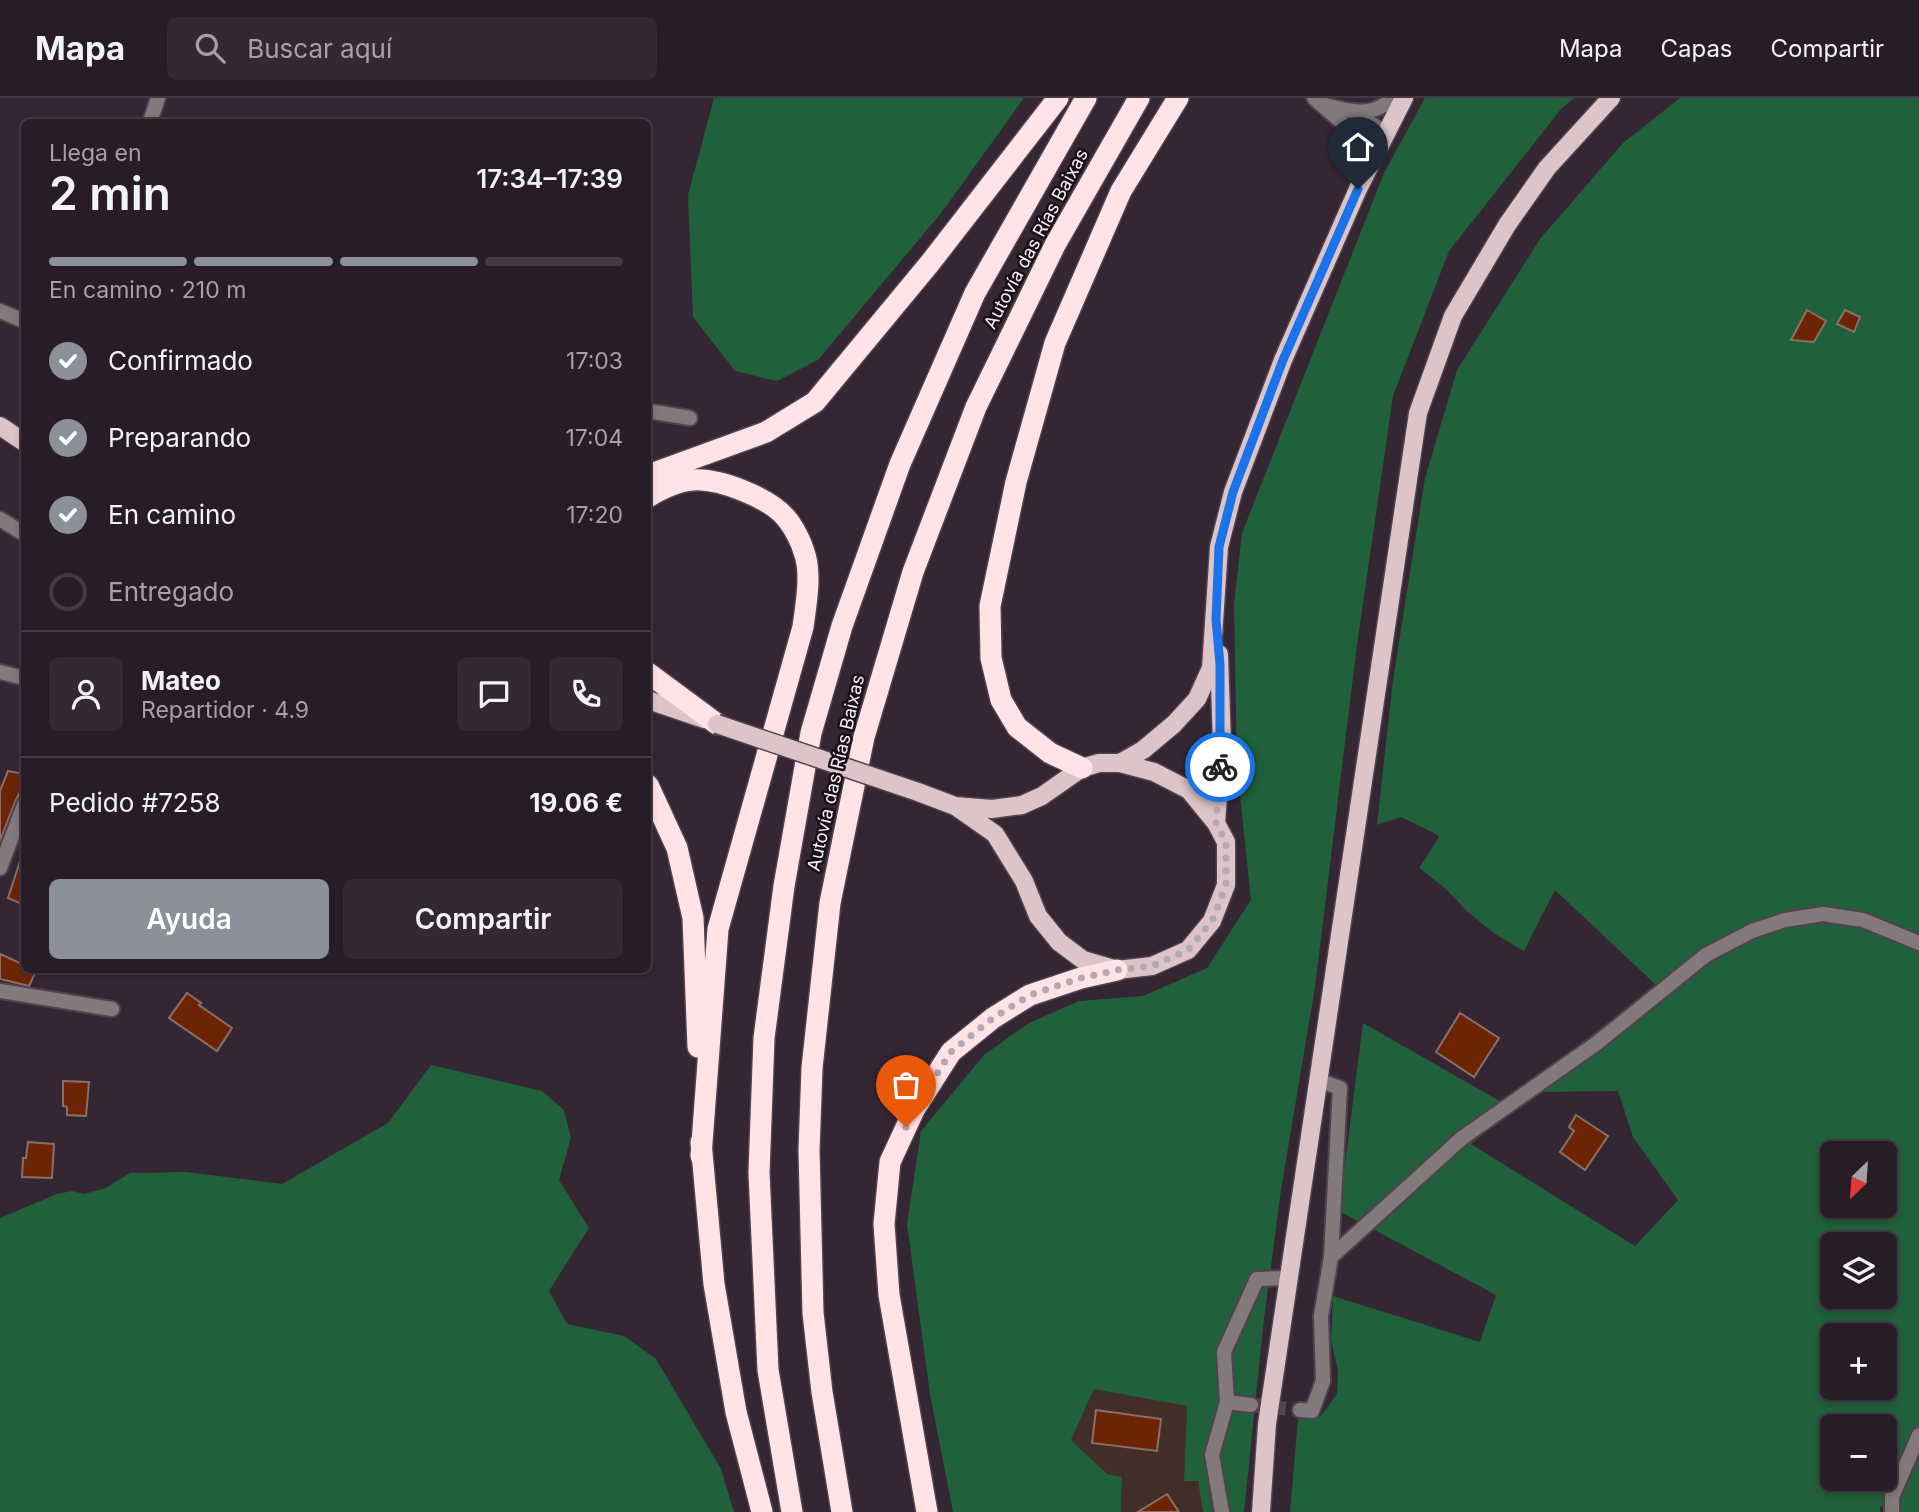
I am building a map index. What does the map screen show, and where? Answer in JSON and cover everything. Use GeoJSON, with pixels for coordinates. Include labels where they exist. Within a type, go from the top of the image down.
{"type":"FeatureCollection","features":[{"type":"Feature","properties":{"kind":"highway"},"geometry":{"type":"LineString","coordinates":[[651,474],[766,432],[815,401],[930,263],[1058,98]]}},
{"type":"Feature","properties":{"kind":"highway","name":"Autovía das Rías Baixas"},"geometry":{"type":"LineString","coordinates":[[792,1512],[768,1370],[759,1172],[764,1038],[784,886],[811,733],[842,626],[900,464],[975,293],[1063,134],[1086,98]]}},
{"type":"Feature","properties":{"kind":"highway","name":"Autovía das Rías Baixas"},"geometry":{"type":"LineString","coordinates":[[842,1512],[822,1392],[813,1312],[809,1150],[812,1068],[830,903],[864,737],[913,572],[976,407],[1055,245],[1139,98]]}},
{"type":"Feature","properties":{"kind":"highway"},"geometry":{"type":"LineString","coordinates":[[1082,768],[1050,753],[1017,727],[1000,700],[991,658],[989,606],[1016,482],[1055,343],[1121,191],[1178,98]]}},
{"type":"Feature","properties":{"kind":"highway"},"geometry":{"type":"LineString","coordinates":[[651,495],[665,487],[693,480],[714,481],[753,494],[786,517],[805,553],[808,590],[803,627],[718,929],[701,1156]]}},
{"type":"Feature","properties":{"kind":"highway"},"geometry":{"type":"LineString","coordinates":[[651,675],[718,724]]}},
{"type":"Feature","properties":{"kind":"highway"},"geometry":{"type":"LineString","coordinates":[[651,792],[677,848],[693,918],[701,1156],[714,1284],[734,1399],[762,1512]]}},
{"type":"Feature","properties":{"kind":"highway"},"geometry":{"type":"LineString","coordinates":[[927,1512],[889,1295],[884,1224],[891,1162],[914,1110],[951,1052],[993,1018],[1030,995],[1081,978],[1117,970]]}},
{"type":"Feature","properties":{"kind":"main road"},"geometry":{"type":"LineString","coordinates":[[1120,763],[1143,751],[1174,724],[1197,699],[1212,668],[1219,547],[1233,492],[1283,360],[1358,189],[1404,98]]}},
{"type":"Feature","properties":{"kind":"main road"},"geometry":{"type":"LineString","coordinates":[[1261,1512],[1267,1424],[1418,413],[1454,316],[1507,225],[1546,168],[1611,98]]}},
{"type":"Feature","properties":{"kind":"main road"},"geometry":{"type":"LineString","coordinates":[[0,426],[21,440]]}},
{"type":"Feature","properties":{"kind":"main road"},"geometry":{"type":"LineString","coordinates":[[1216,619],[1222,744],[1216,823]]}},
{"type":"Feature","properties":{"kind":"main road"},"geometry":{"type":"LineString","coordinates":[[651,701],[955,806],[995,834],[1024,881],[1038,916],[1059,942],[1083,960],[1117,970],[1152,966],[1188,950],[1212,921],[1226,885],[1226,842],[1216,823],[1189,790],[1154,772],[1120,763],[1099,764],[1082,768],[1042,796],[1022,805],[992,809],[955,806]]}},
{"type":"Feature","properties":{"kind":"street"},"geometry":{"type":"LineString","coordinates":[[151,119],[158,98]]}},
{"type":"Feature","properties":{"kind":"street"},"geometry":{"type":"LineString","coordinates":[[1356,113],[1381,108],[1394,98]]}},
{"type":"Feature","properties":{"kind":"street"},"geometry":{"type":"LineString","coordinates":[[1319,101],[1356,113],[1378,128],[1384,137],[1373,139],[1347,127]]}},
{"type":"Feature","properties":{"kind":"street"},"geometry":{"type":"LineString","coordinates":[[1319,101],[1347,127],[1362,153],[1358,189]]}},
{"type":"Feature","properties":{"kind":"street"},"geometry":{"type":"LineString","coordinates":[[0,311],[21,320]]}},
{"type":"Feature","properties":{"kind":"street"},"geometry":{"type":"LineString","coordinates":[[651,412],[690,418]]}},
{"type":"Feature","properties":{"kind":"street"},"geometry":{"type":"LineString","coordinates":[[0,519],[21,532]]}},
{"type":"Feature","properties":{"kind":"street"},"geometry":{"type":"LineString","coordinates":[[0,672],[21,677]]}},
{"type":"Feature","properties":{"kind":"street"},"geometry":{"type":"LineString","coordinates":[[0,868],[21,813]]}},
{"type":"Feature","properties":{"kind":"street"},"geometry":{"type":"LineString","coordinates":[[1331,1257],[1462,1138],[1597,1043],[1717,949],[1752,931],[1785,920],[1823,914],[1863,920],[1919,943]]}},
{"type":"Feature","properties":{"kind":"street"},"geometry":{"type":"LineString","coordinates":[[0,991],[112,1009]]}},
{"type":"Feature","properties":{"kind":"street"},"geometry":{"type":"LineString","coordinates":[[1300,1410],[1312,1411],[1323,1381],[1321,1316],[1331,1257],[1340,1088],[1318,1080]]}},
{"type":"Feature","properties":{"kind":"street"},"geometry":{"type":"LineString","coordinates":[[1222,1512],[1212,1455],[1227,1402],[1224,1352],[1257,1279],[1289,1278]]}},
{"type":"Feature","properties":{"kind":"street"},"geometry":{"type":"LineString","coordinates":[[1227,1402],[1251,1405]]}},
{"type":"Feature","properties":{"kind":"street"},"geometry":{"type":"LineString","coordinates":[[1892,1512],[1892,1497],[1919,1435]]}},
{"type":"Feature","properties":{"kind":"shaded area"},"geometry":{"type":"Polygon","coordinates":[[[1094,1389],[1187,1406],[1184,1480],[1198,1481],[1203,1512],[1121,1512],[1122,1477],[1107,1474],[1071,1440],[1094,1389]]]}},
{"type":"Feature","properties":{"kind":"green space"},"geometry":{"type":"Polygon","coordinates":[[[714,98],[1024,98],[942,212],[818,360],[777,381],[735,371],[693,317],[688,195],[714,98]]]}},
{"type":"Feature","properties":{"kind":"green space"},"geometry":{"type":"Polygon","coordinates":[[[1425,98],[1574,98],[1561,109],[1449,251],[1393,396],[1357,645],[1315,987],[1281,1190],[1264,1319],[1244,1512],[1203,1512],[1198,1481],[1184,1481],[1187,1406],[1094,1389],[1071,1440],[1107,1474],[1122,1477],[1121,1512],[953,1512],[930,1394],[907,1224],[921,1131],[984,1055],[1029,1023],[1079,1001],[1143,996],[1207,968],[1251,900],[1237,766],[1234,604],[1242,533],[1384,173],[1425,98]]]}},
{"type":"Feature","properties":{"kind":"green space"},"geometry":{"type":"Polygon","coordinates":[[[1680,98],[1919,98],[1919,1512],[1892,1512],[1880,1506],[1880,1512],[1290,1512],[1298,1419],[1321,1416],[1337,1394],[1338,1370],[1331,1341],[1333,1296],[1480,1342],[1496,1295],[1339,1211],[1363,1023],[1503,1103],[1508,1114],[1471,1144],[1635,1246],[1678,1200],[1633,1137],[1618,1091],[1538,1092],[1529,1082],[1657,986],[1555,890],[1524,951],[1495,934],[1419,868],[1439,837],[1436,834],[1401,817],[1377,825],[1393,680],[1425,478],[1457,370],[1540,239],[1623,143],[1680,98]]]}},
{"type":"Feature","properties":{"kind":"green space"},"geometry":{"type":"Polygon","coordinates":[[[431,1065],[542,1091],[564,1110],[571,1138],[559,1180],[589,1228],[549,1291],[567,1324],[624,1336],[656,1359],[721,1469],[734,1512],[0,1512],[0,1218],[57,1194],[72,1191],[84,1194],[106,1188],[130,1173],[186,1172],[282,1184],[388,1123],[431,1065]]]}},
{"type":"Feature","properties":{"kind":"building"},"geometry":{"type":"Polygon","coordinates":[[[1807,310],[1826,321],[1814,342],[1791,340],[1807,310]]]}},
{"type":"Feature","properties":{"kind":"building"},"geometry":{"type":"Polygon","coordinates":[[[1845,310],[1860,317],[1854,332],[1837,324],[1845,310]]]}},
{"type":"Feature","properties":{"kind":"building"},"geometry":{"type":"Polygon","coordinates":[[[8,771],[21,773],[21,790],[0,841],[0,791],[8,771]]]}},
{"type":"Feature","properties":{"kind":"building"},"geometry":{"type":"Polygon","coordinates":[[[21,858],[21,904],[8,898],[21,858]]]}},
{"type":"Feature","properties":{"kind":"building"},"geometry":{"type":"Polygon","coordinates":[[[0,954],[21,964],[21,973],[35,973],[29,986],[0,979],[0,954]]]}},
{"type":"Feature","properties":{"kind":"building"},"geometry":{"type":"Polygon","coordinates":[[[187,993],[201,1003],[199,1005],[232,1028],[217,1051],[169,1018],[187,993]]]}},
{"type":"Feature","properties":{"kind":"building"},"geometry":{"type":"Polygon","coordinates":[[[1460,1013],[1499,1038],[1474,1077],[1436,1052],[1460,1013]]]}},
{"type":"Feature","properties":{"kind":"building"},"geometry":{"type":"Polygon","coordinates":[[[63,1081],[89,1082],[86,1116],[67,1115],[67,1107],[63,1106],[63,1081]]]}},
{"type":"Feature","properties":{"kind":"building"},"geometry":{"type":"Polygon","coordinates":[[[1576,1115],[1608,1136],[1585,1170],[1560,1152],[1574,1131],[1569,1127],[1576,1115]]]}},
{"type":"Feature","properties":{"kind":"building"},"geometry":{"type":"Polygon","coordinates":[[[28,1142],[54,1144],[52,1178],[22,1177],[23,1158],[26,1158],[28,1142]]]}},
{"type":"Feature","properties":{"kind":"building"},"geometry":{"type":"Polygon","coordinates":[[[1096,1410],[1161,1419],[1157,1451],[1092,1443],[1096,1410]]]}},
{"type":"Feature","properties":{"kind":"building"},"geometry":{"type":"Polygon","coordinates":[[[1167,1494],[1179,1512],[1138,1512],[1167,1494]]]}},
{"type":"Feature","properties":{"kind":"tunnel"},"geometry":{"type":"LineString","coordinates":[[1251,1405],[1300,1410]]}},
{"type":"Feature","properties":{"kind":"way so far"},"geometry":{"type":"LineString","coordinates":[[906,1127],[951,1052],[993,1018],[1030,995],[1081,978],[1152,966],[1188,950],[1212,921],[1226,885],[1226,842],[1216,823],[1220,767]]}},
{"type":"Feature","properties":{"kind":"route"},"geometry":{"type":"LineString","coordinates":[[1220,767],[1220,665],[1216,619],[1219,547],[1233,492],[1283,360],[1358,189]]}}]}
